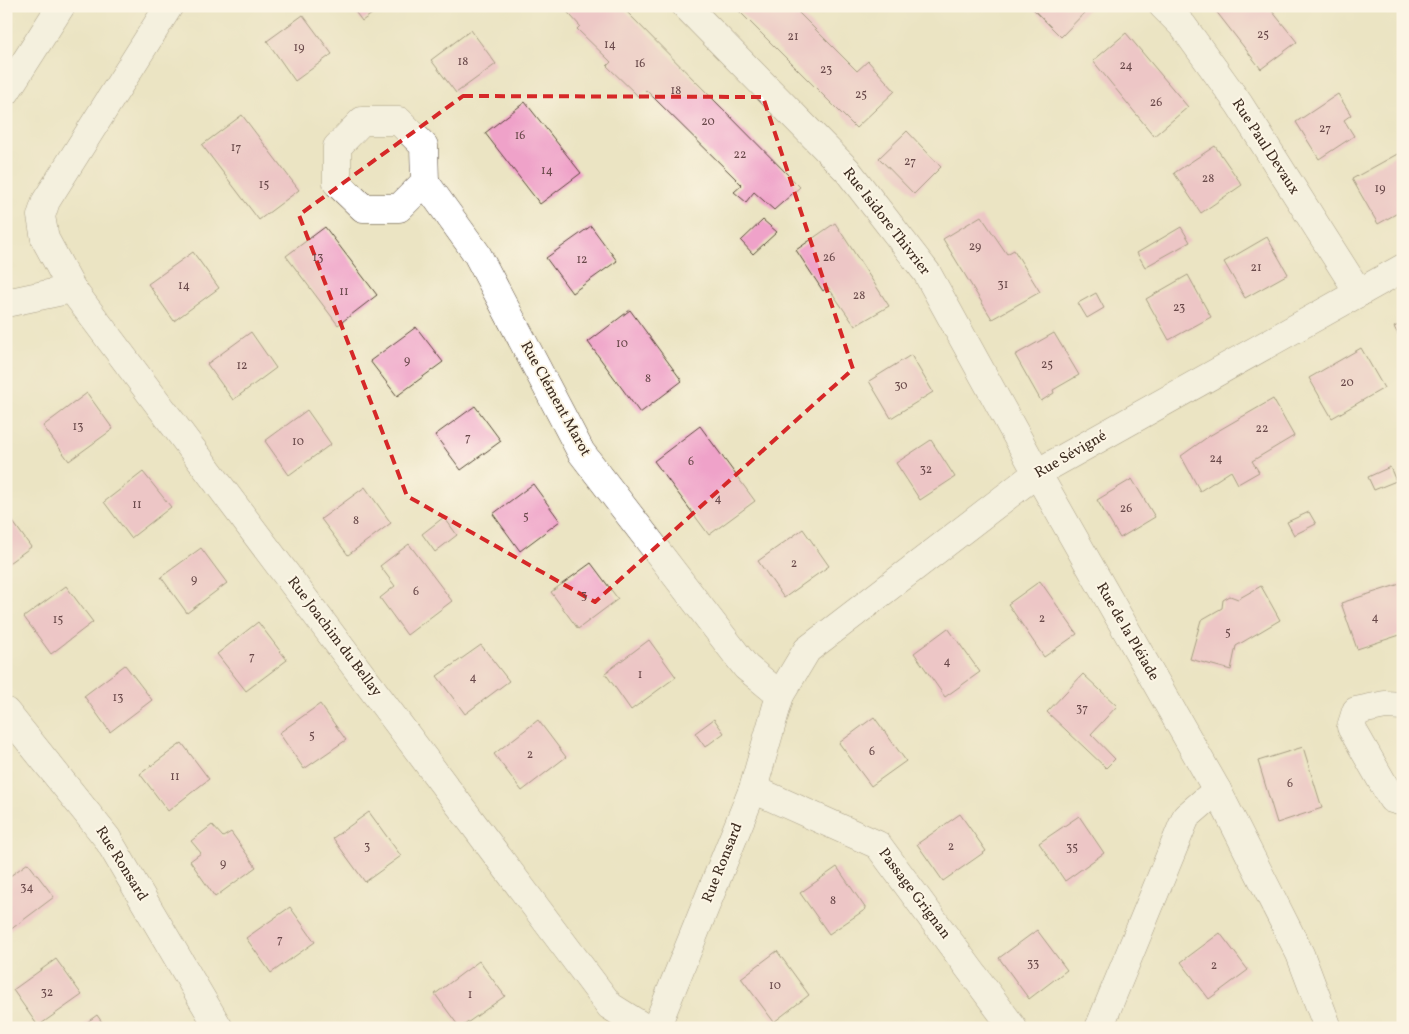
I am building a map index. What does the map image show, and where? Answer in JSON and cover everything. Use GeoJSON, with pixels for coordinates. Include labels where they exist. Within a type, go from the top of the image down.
{"type":"FeatureCollection","features":[{"type":"Feature","properties":{"kind":"street"},"geometry":{"type":"LineString","coordinates":[[6,92],[61,6]]}},
{"type":"Feature","properties":{"kind":"street","name":"Rue Joachim du Bellay"},"geometry":{"type":"LineString","coordinates":[[169,6],[46,200],[41,216],[44,238],[72,289],[610,1006],[645,1028]]}},
{"type":"Feature","properties":{"kind":"street","name":"Rue Isidore Thivrier"},"geometry":{"type":"LineString","coordinates":[[686,6],[847,170],[927,273],[1037,473]]}},
{"type":"Feature","properties":{"kind":"street","name":"Rue Paul Devaux"},"geometry":{"type":"LineString","coordinates":[[1163,6],[1183,26],[1239,104],[1359,293]]}},
{"type":"Feature","properties":{"kind":"street","name":"Rue Clément Marot"},"geometry":{"type":"LineString","coordinates":[[425,182],[478,254],[582,452],[746,667],[780,695]]}},
{"type":"Feature","properties":{"kind":"street","name":"Rue Sévigné"},"geometry":{"type":"LineString","coordinates":[[780,695],[807,650],[1037,473],[1403,268]]}},
{"type":"Feature","properties":{"kind":"street"},"geometry":{"type":"LineString","coordinates":[[6,303],[72,289]]}},
{"type":"Feature","properties":{"kind":"street","name":"Rue de la Pléiade"},"geometry":{"type":"LineString","coordinates":[[1037,473],[1217,790],[1300,954],[1328,1028]]}},
{"type":"Feature","properties":{"kind":"street","name":"Rue Ronsard"},"geometry":{"type":"LineString","coordinates":[[656,1028],[753,789],[780,695]]}},
{"type":"Feature","properties":{"kind":"street"},"geometry":{"type":"LineString","coordinates":[[1403,706],[1386,705],[1356,711],[1351,727],[1392,799],[1403,802]]}},
{"type":"Feature","properties":{"kind":"street","name":"Rue Ronsard"},"geometry":{"type":"LineString","coordinates":[[6,712],[107,838],[219,1028]]}},
{"type":"Feature","properties":{"kind":"street","name":"Passage Grignan"},"geometry":{"type":"LineString","coordinates":[[753,789],[878,845],[1013,1028]]}},
{"type":"Feature","properties":{"kind":"street"},"geometry":{"type":"LineString","coordinates":[[1099,1028],[1186,818],[1217,790]]}},
{"type":"Feature","properties":{"kind":"highlighted area"},"geometry":{"type":"Polygon","coordinates":[[[463,96],[763,97],[853,369],[595,602],[407,496],[299,215],[463,96]]]}},
{"type":"Feature","properties":{"kind":"building"},"geometry":{"type":"Polygon","coordinates":[[[351,6],[383,6],[362,21],[351,6]]]}},
{"type":"Feature","properties":{"kind":"building"},"geometry":{"type":"Polygon","coordinates":[[[562,6],[621,6],[800,187],[774,210],[754,192],[746,202],[734,192],[742,185],[646,90],[639,97],[607,66],[611,62],[577,29],[580,26],[562,6]]]}},
{"type":"Feature","properties":{"kind":"building"},"geometry":{"type":"Polygon","coordinates":[[[734,6],[792,6],[857,71],[868,61],[895,91],[856,128],[734,6]]]}},
{"type":"Feature","properties":{"kind":"building"},"geometry":{"type":"Polygon","coordinates":[[[1030,6],[1091,6],[1061,37],[1030,6]]]}},
{"type":"Feature","properties":{"kind":"building"},"geometry":{"type":"Polygon","coordinates":[[[1212,6],[1268,6],[1297,42],[1261,69],[1212,6]]]}},
{"type":"Feature","properties":{"kind":"building"},"geometry":{"type":"Polygon","coordinates":[[[303,15],[332,54],[295,81],[267,41],[303,15]]]}},
{"type":"Feature","properties":{"kind":"building"},"geometry":{"type":"Polygon","coordinates":[[[471,30],[496,64],[456,93],[431,60],[471,30]]]}},
{"type":"Feature","properties":{"kind":"building"},"geometry":{"type":"Polygon","coordinates":[[[1126,33],[1188,107],[1154,136],[1093,61],[1126,33]]]}},
{"type":"Feature","properties":{"kind":"building"},"geometry":{"type":"Polygon","coordinates":[[[1338,94],[1351,115],[1344,120],[1354,136],[1319,159],[1296,122],[1338,94]]]}},
{"type":"Feature","properties":{"kind":"building"},"geometry":{"type":"Polygon","coordinates":[[[525,102],[581,173],[540,204],[485,133],[525,102]]]}},
{"type":"Feature","properties":{"kind":"building"},"geometry":{"type":"Polygon","coordinates":[[[242,115],[299,190],[259,220],[202,145],[242,115]]]}},
{"type":"Feature","properties":{"kind":"building"},"geometry":{"type":"Polygon","coordinates":[[[907,131],[941,167],[914,194],[879,158],[907,131]]]}},
{"type":"Feature","properties":{"kind":"building"},"geometry":{"type":"Polygon","coordinates":[[[1215,146],[1242,185],[1201,213],[1174,173],[1215,146]]]}},
{"type":"Feature","properties":{"kind":"building"},"geometry":{"type":"Polygon","coordinates":[[[1401,152],[1403,155],[1403,210],[1378,224],[1352,179],[1401,152]]]}},
{"type":"Feature","properties":{"kind":"building"},"geometry":{"type":"Polygon","coordinates":[[[981,216],[1007,254],[1014,250],[1040,292],[992,319],[943,239],[981,216]]]}},
{"type":"Feature","properties":{"kind":"building"},"geometry":{"type":"Polygon","coordinates":[[[763,220],[777,232],[753,254],[741,241],[763,220]]]}},
{"type":"Feature","properties":{"kind":"building"},"geometry":{"type":"Polygon","coordinates":[[[835,223],[889,306],[855,326],[828,287],[823,291],[796,250],[835,223]]]}},
{"type":"Feature","properties":{"kind":"building"},"geometry":{"type":"Polygon","coordinates":[[[591,226],[617,261],[572,293],[546,258],[591,226]]]}},
{"type":"Feature","properties":{"kind":"building"},"geometry":{"type":"Polygon","coordinates":[[[325,227],[377,295],[338,325],[286,256],[325,227]]]}},
{"type":"Feature","properties":{"kind":"building"},"geometry":{"type":"Polygon","coordinates":[[[1181,227],[1190,242],[1145,267],[1137,253],[1181,227]]]}},
{"type":"Feature","properties":{"kind":"building"},"geometry":{"type":"Polygon","coordinates":[[[1267,237],[1288,274],[1245,298],[1224,262],[1267,237]]]}},
{"type":"Feature","properties":{"kind":"building"},"geometry":{"type":"Polygon","coordinates":[[[193,252],[219,288],[174,321],[148,284],[193,252]]]}},
{"type":"Feature","properties":{"kind":"building"},"geometry":{"type":"Polygon","coordinates":[[[1188,275],[1211,317],[1169,340],[1146,299],[1188,275]]]}},
{"type":"Feature","properties":{"kind":"building"},"geometry":{"type":"Polygon","coordinates":[[[1096,293],[1104,308],[1087,318],[1078,303],[1096,293]]]}},
{"type":"Feature","properties":{"kind":"building"},"geometry":{"type":"Polygon","coordinates":[[[630,310],[682,381],[640,413],[588,342],[630,310]]]}},
{"type":"Feature","properties":{"kind":"building"},"geometry":{"type":"Polygon","coordinates":[[[1403,323],[1403,343],[1394,327],[1403,323]]]}},
{"type":"Feature","properties":{"kind":"building"},"geometry":{"type":"Polygon","coordinates":[[[416,327],[443,362],[397,396],[370,361],[416,327]]]}},
{"type":"Feature","properties":{"kind":"building"},"geometry":{"type":"Polygon","coordinates":[[[251,332],[276,368],[233,400],[207,364],[251,332]]]}},
{"type":"Feature","properties":{"kind":"building"},"geometry":{"type":"Polygon","coordinates":[[[1054,333],[1079,375],[1053,390],[1054,393],[1041,401],[1015,355],[1054,333]]]}},
{"type":"Feature","properties":{"kind":"building"},"geometry":{"type":"Polygon","coordinates":[[[1361,348],[1384,388],[1332,418],[1309,378],[1361,348]]]}},
{"type":"Feature","properties":{"kind":"building"},"geometry":{"type":"Polygon","coordinates":[[[911,355],[933,392],[891,418],[869,381],[911,355]]]}},
{"type":"Feature","properties":{"kind":"building"},"geometry":{"type":"Polygon","coordinates":[[[87,393],[113,429],[69,461],[43,426],[87,393]]]}},
{"type":"Feature","properties":{"kind":"building"},"geometry":{"type":"Polygon","coordinates":[[[1273,399],[1294,436],[1252,461],[1259,472],[1238,484],[1231,471],[1200,491],[1181,456],[1209,436],[1273,399]]]}},
{"type":"Feature","properties":{"kind":"building"},"geometry":{"type":"Polygon","coordinates":[[[475,406],[501,441],[461,470],[435,435],[475,406]]]}},
{"type":"Feature","properties":{"kind":"building"},"geometry":{"type":"Polygon","coordinates":[[[307,410],[331,444],[289,475],[265,441],[307,410]]]}},
{"type":"Feature","properties":{"kind":"building"},"geometry":{"type":"Polygon","coordinates":[[[700,426],[755,501],[709,535],[654,461],[700,426]]]}},
{"type":"Feature","properties":{"kind":"building"},"geometry":{"type":"Polygon","coordinates":[[[931,440],[955,477],[920,500],[896,463],[931,440]]]}},
{"type":"Feature","properties":{"kind":"building"},"geometry":{"type":"Polygon","coordinates":[[[1390,467],[1396,481],[1374,490],[1368,477],[1390,467]]]}},
{"type":"Feature","properties":{"kind":"building"},"geometry":{"type":"Polygon","coordinates":[[[143,472],[171,507],[131,538],[104,502],[143,472]]]}},
{"type":"Feature","properties":{"kind":"building"},"geometry":{"type":"Polygon","coordinates":[[[1132,479],[1155,517],[1120,538],[1097,500],[1132,479]]]}},
{"type":"Feature","properties":{"kind":"building"},"geometry":{"type":"Polygon","coordinates":[[[533,484],[560,521],[520,551],[493,514],[533,484]]]}},
{"type":"Feature","properties":{"kind":"building"},"geometry":{"type":"Polygon","coordinates":[[[365,487],[391,523],[348,555],[321,519],[365,487]]]}},
{"type":"Feature","properties":{"kind":"building"},"geometry":{"type":"Polygon","coordinates":[[[6,512],[31,547],[6,565],[6,512]]]}},
{"type":"Feature","properties":{"kind":"building"},"geometry":{"type":"Polygon","coordinates":[[[1309,512],[1316,524],[1294,535],[1287,522],[1309,512]]]}},
{"type":"Feature","properties":{"kind":"building"},"geometry":{"type":"Polygon","coordinates":[[[444,517],[457,535],[435,552],[422,534],[444,517]]]}},
{"type":"Feature","properties":{"kind":"building"},"geometry":{"type":"Polygon","coordinates":[[[803,529],[829,566],[784,598],[758,561],[803,529]]]}},
{"type":"Feature","properties":{"kind":"building"},"geometry":{"type":"Polygon","coordinates":[[[409,544],[452,601],[407,635],[380,598],[395,586],[380,566],[409,544]]]}},
{"type":"Feature","properties":{"kind":"building"},"geometry":{"type":"Polygon","coordinates":[[[201,548],[227,583],[187,613],[161,577],[201,548]]]}},
{"type":"Feature","properties":{"kind":"building"},"geometry":{"type":"Polygon","coordinates":[[[591,563],[618,599],[578,629],[551,592],[591,563]]]}},
{"type":"Feature","properties":{"kind":"building"},"geometry":{"type":"Polygon","coordinates":[[[1040,581],[1077,634],[1044,657],[1008,604],[1040,581]]]}},
{"type":"Feature","properties":{"kind":"building"},"geometry":{"type":"Polygon","coordinates":[[[1403,583],[1403,634],[1357,649],[1341,603],[1403,583]]]}},
{"type":"Feature","properties":{"kind":"building"},"geometry":{"type":"Polygon","coordinates":[[[66,586],[93,622],[51,654],[24,617],[66,586]]]}},
{"type":"Feature","properties":{"kind":"building"},"geometry":{"type":"Polygon","coordinates":[[[1261,586],[1280,620],[1236,646],[1231,670],[1190,659],[1201,620],[1222,608],[1223,600],[1230,596],[1238,599],[1261,586]]]}},
{"type":"Feature","properties":{"kind":"building"},"geometry":{"type":"Polygon","coordinates":[[[258,622],[287,660],[246,691],[217,654],[258,622]]]}},
{"type":"Feature","properties":{"kind":"building"},"geometry":{"type":"Polygon","coordinates":[[[948,628],[980,672],[945,697],[914,653],[948,628]]]}},
{"type":"Feature","properties":{"kind":"building"},"geometry":{"type":"Polygon","coordinates":[[[649,640],[676,677],[631,710],[605,673],[649,640]]]}},
{"type":"Feature","properties":{"kind":"building"},"geometry":{"type":"Polygon","coordinates":[[[481,645],[509,681],[465,714],[437,676],[481,645]]]}},
{"type":"Feature","properties":{"kind":"building"},"geometry":{"type":"Polygon","coordinates":[[[125,665],[152,700],[110,732],[84,696],[125,665]]]}},
{"type":"Feature","properties":{"kind":"building"},"geometry":{"type":"Polygon","coordinates":[[[1083,674],[1117,706],[1091,734],[1115,759],[1106,768],[1047,712],[1083,674]]]}},
{"type":"Feature","properties":{"kind":"building"},"geometry":{"type":"Polygon","coordinates":[[[320,704],[346,740],[304,769],[279,733],[320,704]]]}},
{"type":"Feature","properties":{"kind":"building"},"geometry":{"type":"Polygon","coordinates":[[[874,717],[906,761],[871,786],[839,743],[874,717]]]}},
{"type":"Feature","properties":{"kind":"building"},"geometry":{"type":"Polygon","coordinates":[[[714,719],[724,733],[705,747],[695,733],[714,719]]]}},
{"type":"Feature","properties":{"kind":"building"},"geometry":{"type":"Polygon","coordinates":[[[538,720],[566,757],[522,791],[494,754],[538,720]]]}},
{"type":"Feature","properties":{"kind":"building"},"geometry":{"type":"Polygon","coordinates":[[[182,743],[209,779],[168,811],[140,774],[182,743]]]}},
{"type":"Feature","properties":{"kind":"building"},"geometry":{"type":"Polygon","coordinates":[[[1303,747],[1322,808],[1277,823],[1258,761],[1303,747]]]}},
{"type":"Feature","properties":{"kind":"building"},"geometry":{"type":"Polygon","coordinates":[[[369,812],[401,856],[365,882],[333,838],[369,812]]]}},
{"type":"Feature","properties":{"kind":"building"},"geometry":{"type":"Polygon","coordinates":[[[960,814],[986,851],[943,881],[917,844],[960,814]]]}},
{"type":"Feature","properties":{"kind":"building"},"geometry":{"type":"Polygon","coordinates":[[[1079,816],[1104,853],[1065,881],[1039,843],[1079,816]]]}},
{"type":"Feature","properties":{"kind":"building"},"geometry":{"type":"Polygon","coordinates":[[[212,825],[223,837],[231,832],[256,867],[215,897],[190,861],[201,853],[191,841],[212,825]]]}},
{"type":"Feature","properties":{"kind":"building"},"geometry":{"type":"Polygon","coordinates":[[[28,863],[54,897],[10,930],[6,925],[6,879],[28,863]]]}},
{"type":"Feature","properties":{"kind":"building"},"geometry":{"type":"Polygon","coordinates":[[[837,867],[866,909],[829,934],[800,893],[837,867]]]}},
{"type":"Feature","properties":{"kind":"building"},"geometry":{"type":"Polygon","coordinates":[[[290,907],[315,942],[271,973],[246,938],[290,907]]]}},
{"type":"Feature","properties":{"kind":"building"},"geometry":{"type":"Polygon","coordinates":[[[1037,930],[1067,970],[1029,999],[999,958],[1037,930]]]}},
{"type":"Feature","properties":{"kind":"building"},"geometry":{"type":"Polygon","coordinates":[[[1220,933],[1248,970],[1209,999],[1181,962],[1220,933]]]}},
{"type":"Feature","properties":{"kind":"building"},"geometry":{"type":"Polygon","coordinates":[[[777,951],[809,995],[774,1022],[741,978],[777,951]]]}},
{"type":"Feature","properties":{"kind":"building"},"geometry":{"type":"Polygon","coordinates":[[[56,959],[82,995],[38,1026],[13,990],[56,959]]]}},
{"type":"Feature","properties":{"kind":"building"},"geometry":{"type":"Polygon","coordinates":[[[479,961],[505,996],[460,1028],[435,994],[479,961]]]}},
{"type":"Feature","properties":{"kind":"building"},"geometry":{"type":"Polygon","coordinates":[[[97,1015],[106,1028],[79,1028],[97,1015]]]}}]}
